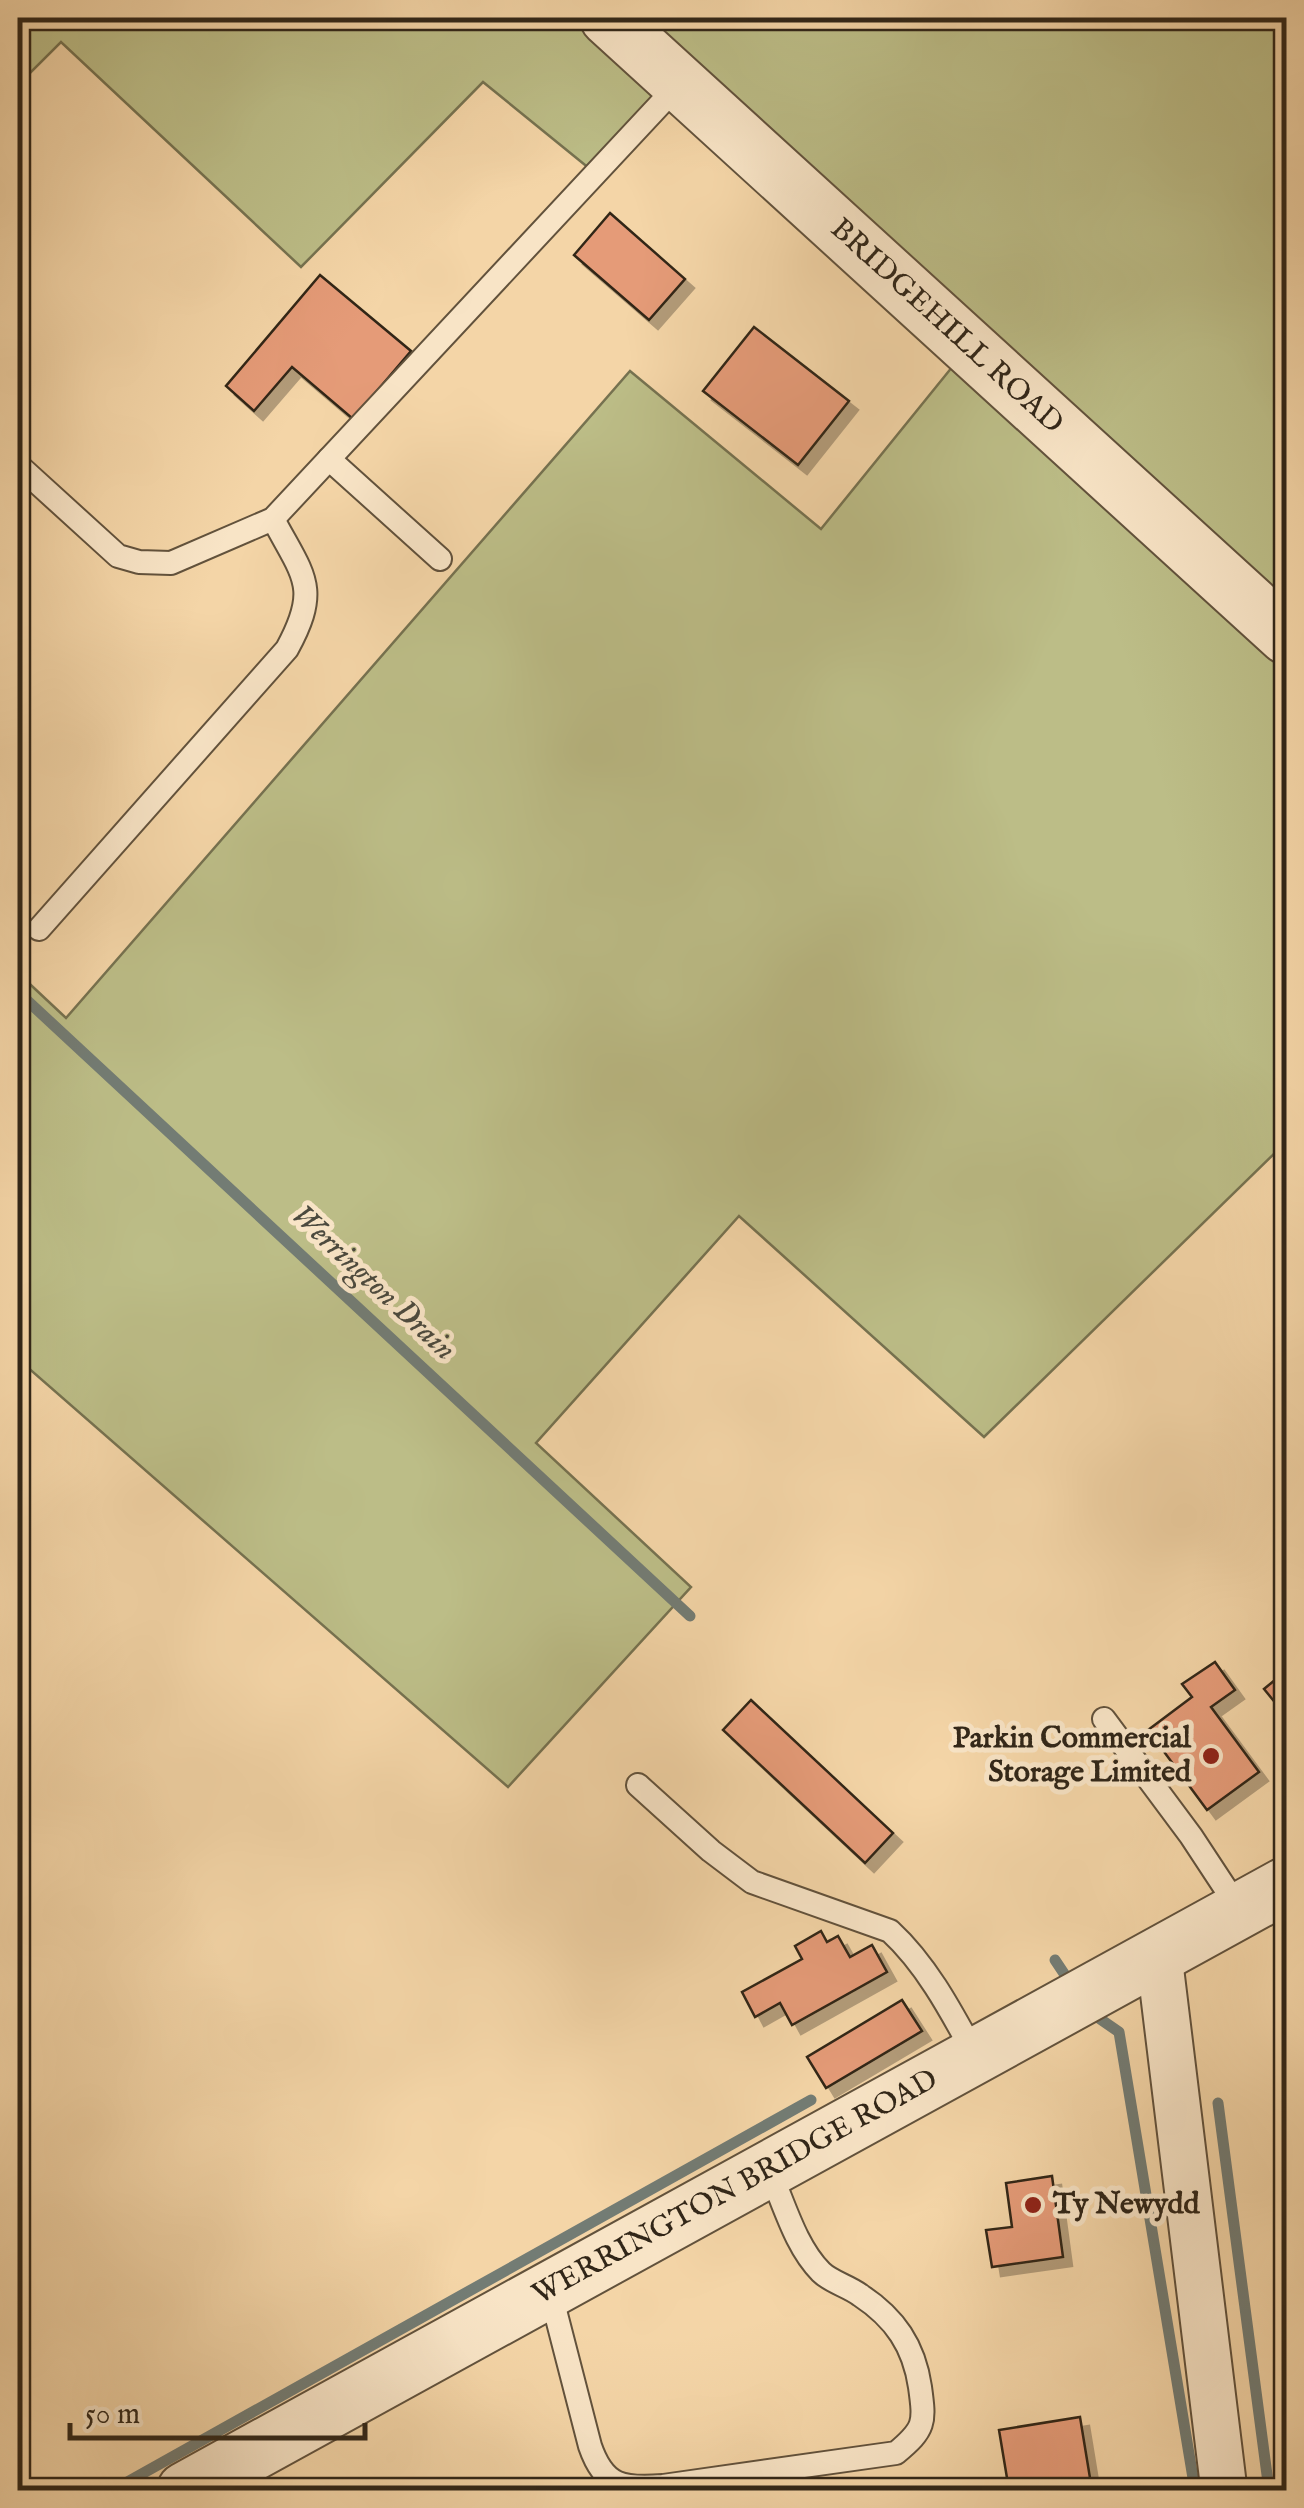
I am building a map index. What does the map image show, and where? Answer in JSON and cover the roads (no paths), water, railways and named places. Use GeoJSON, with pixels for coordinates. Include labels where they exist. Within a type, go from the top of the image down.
{"type":"FeatureCollection","features":[{"type":"Feature","properties":{"kind":"street","name":"BRIDGEHILL ROAD"},"geometry":{"type":"LineString","coordinates":[[608,18],[1286,636]]}},
{"type":"Feature","properties":{"kind":"street","name":"WERRINGTON BRIDGE ROAD"},"geometry":{"type":"LineString","coordinates":[[185,2490],[1264,1898]]}},
{"type":"Feature","properties":{"kind":"street"},"geometry":{"type":"LineString","coordinates":[[1159,1956],[1224,2490]]}},
{"type":"Feature","properties":{"kind":"lane"},"geometry":{"type":"LineString","coordinates":[[18,465],[118,556],[139,562],[170,563],[273,519],[680,83]]}},
{"type":"Feature","properties":{"kind":"lane"},"geometry":{"type":"LineString","coordinates":[[329,459],[440,559]]}},
{"type":"Feature","properties":{"kind":"lane"},"geometry":{"type":"LineString","coordinates":[[38,930],[288,649],[304,619],[308,596],[302,574],[273,519]]}},
{"type":"Feature","properties":{"kind":"lane"},"geometry":{"type":"LineString","coordinates":[[1104,1720],[1191,1836],[1264,1898]]}},
{"type":"Feature","properties":{"kind":"lane"},"geometry":{"type":"LineString","coordinates":[[638,1785],[752,1882],[890,1931],[906,1946],[948,2005],[976,2056]]}},
{"type":"Feature","properties":{"kind":"lane"},"geometry":{"type":"LineString","coordinates":[[550,2291],[598,2470],[614,2482],[634,2488],[663,2486],[896,2452],[916,2436],[924,2420],[917,2368],[906,2338],[883,2312],[859,2293],[824,2276],[806,2255],[769,2170]]}},
{"type":"Feature","properties":{"kind":"waterway","name":"Werrington Drain"},"geometry":{"type":"LineString","coordinates":[[18,992],[690,1616]]}},
{"type":"Feature","properties":{"kind":"waterway","name":"Werrington Drain"},"geometry":{"type":"LineString","coordinates":[[1055,1960],[1065,1975]]}},
{"type":"Feature","properties":{"kind":"waterway","name":"Werrington Drain"},"geometry":{"type":"LineString","coordinates":[[1090,2012],[1119,2032],[1195,2490]]}},
{"type":"Feature","properties":{"kind":"waterway"},"geometry":{"type":"LineString","coordinates":[[113,2490],[811,2100]]}},
{"type":"Feature","properties":{"kind":"waterway"},"geometry":{"type":"LineString","coordinates":[[1218,2103],[1269,2490]]}},
{"type":"Feature","properties":{"kind":"place","name":"Parkin Commercial Storage Limited"},"geometry":{"type":"Point","coordinates":[1211,1756]}},
{"type":"Feature","properties":{"kind":"place","name":"Ty Newydd"},"geometry":{"type":"Point","coordinates":[1033,2205]}}]}
